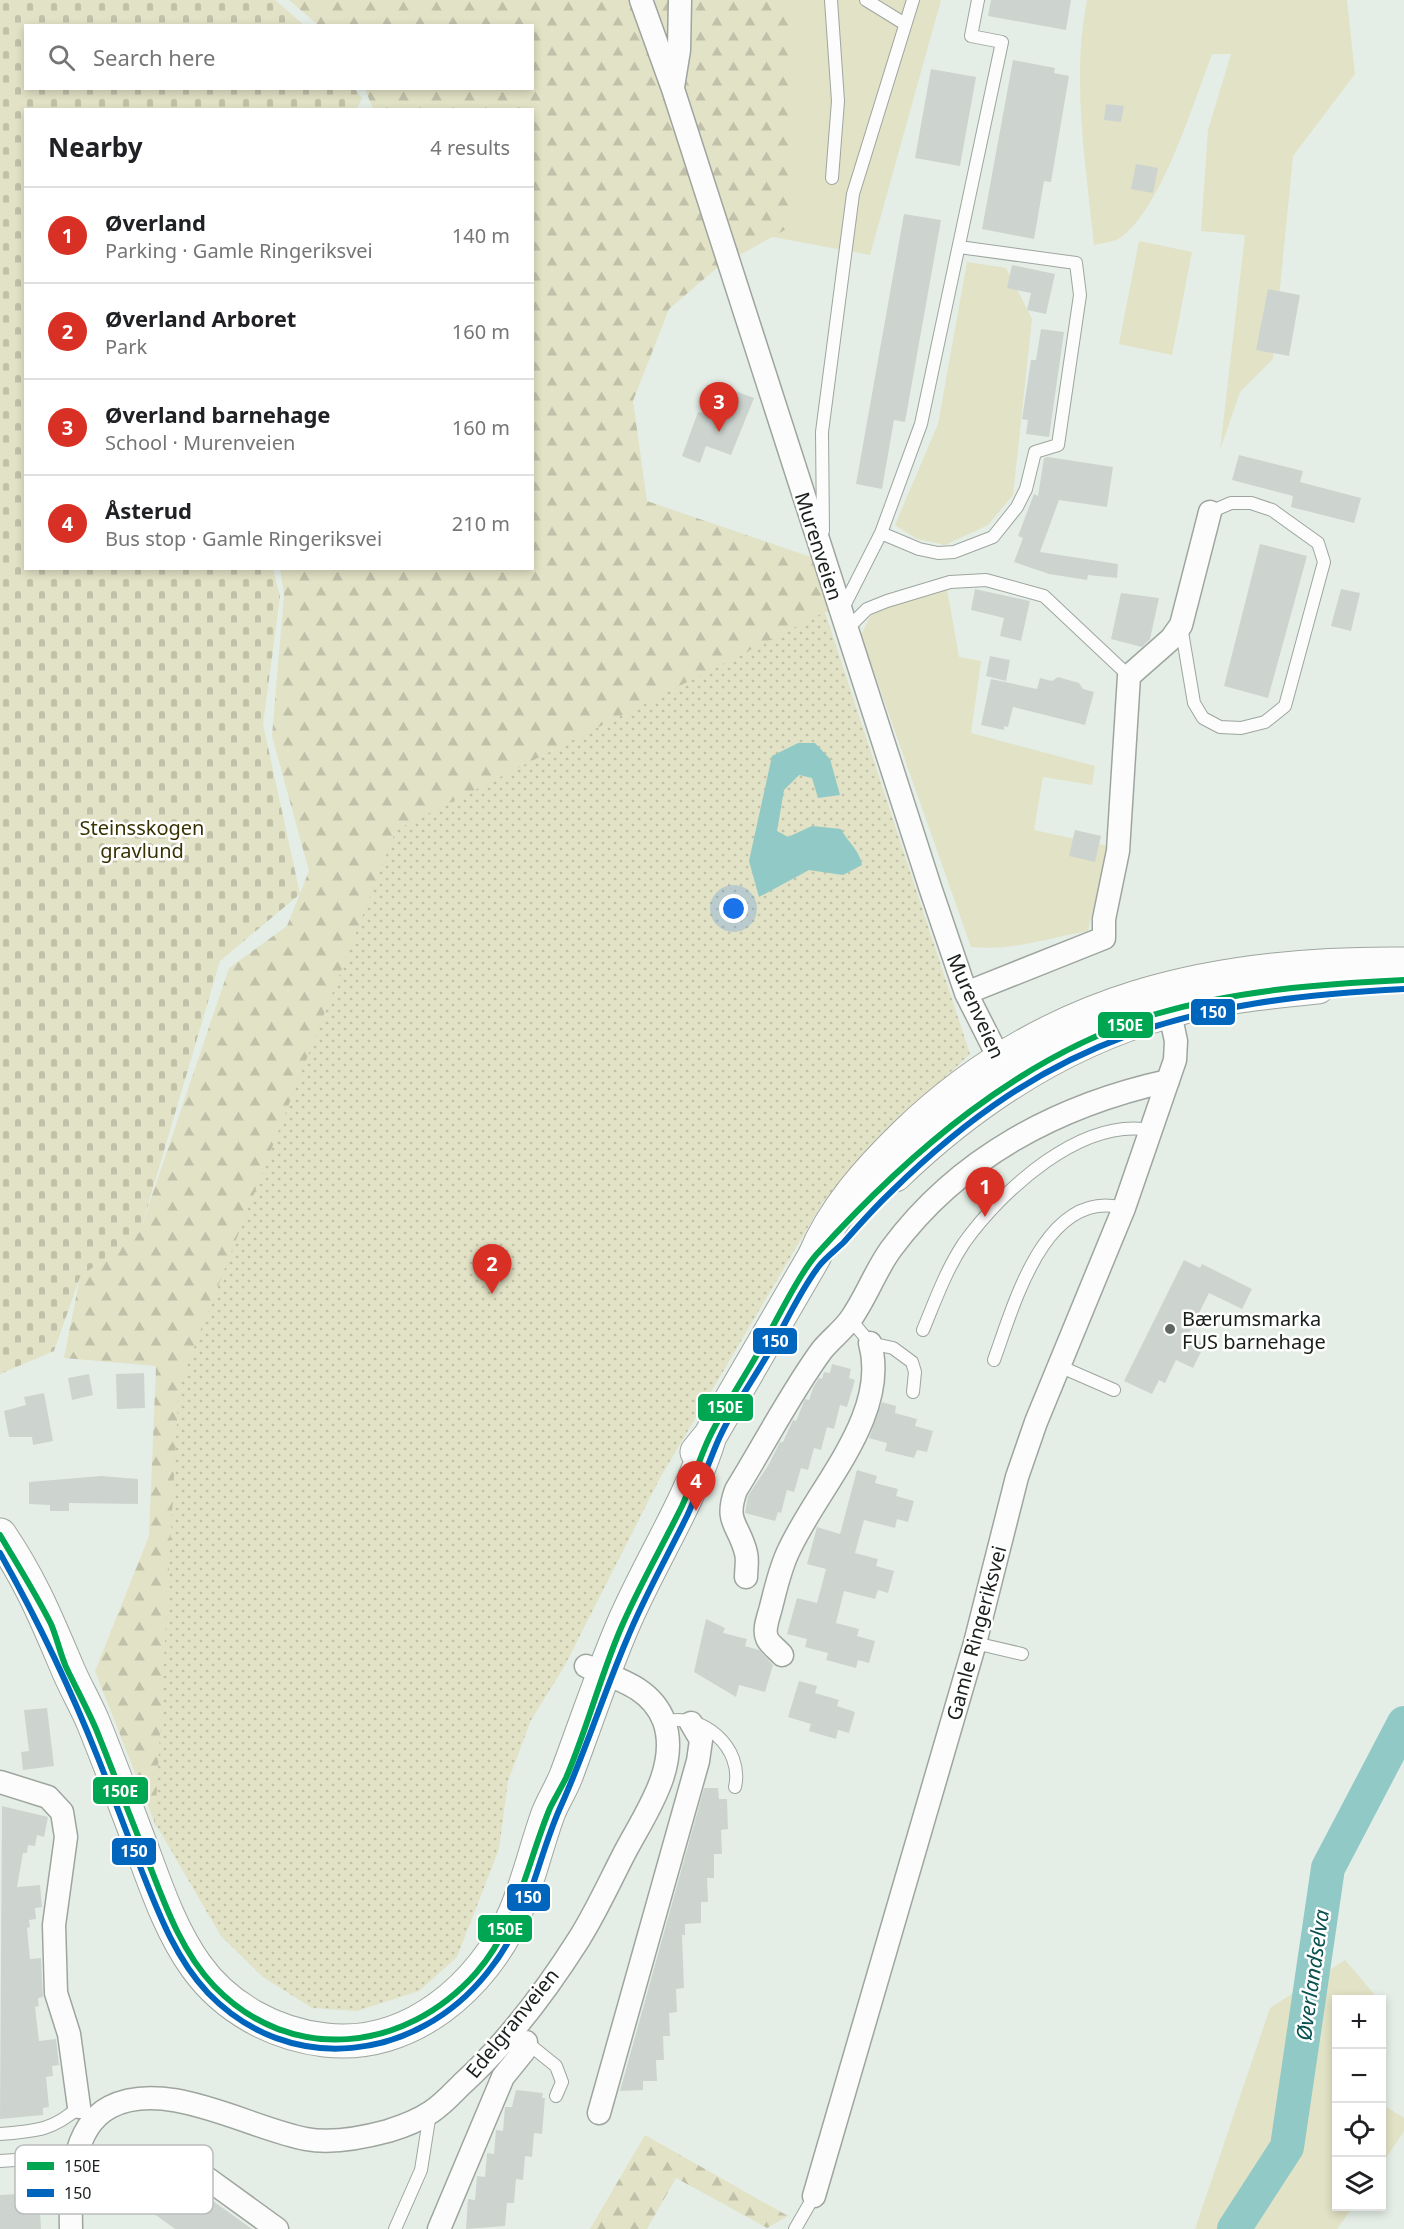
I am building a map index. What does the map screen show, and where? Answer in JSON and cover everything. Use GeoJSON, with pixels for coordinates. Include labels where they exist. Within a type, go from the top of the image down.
{"type":"FeatureCollection","features":[{"type":"Feature","properties":{"kind":"main road"},"geometry":{"type":"LineString","coordinates":[[1168,999],[1213,977],[1292,966],[1404,964]]}},
{"type":"Feature","properties":{"kind":"main road"},"geometry":{"type":"LineString","coordinates":[[0,1535],[34,1590],[51,1625],[66,1666],[92,1719],[169,1916],[195,1965],[228,2001],[250,2016],[308,2038],[357,2039],[406,2027],[429,2015],[465,1987],[497,1947],[514,1914],[535,1860],[549,1811],[551,1779],[570,1711],[595,1670],[601,1630],[652,1527],[688,1463],[710,1436],[814,1257],[837,1239],[866,1204],[1006,1071],[1092,1014],[1168,999],[1404,980]]}},
{"type":"Feature","properties":{"kind":"main road"},"geometry":{"type":"LineString","coordinates":[[0,1565],[40,1632],[66,1666]]}},
{"type":"Feature","properties":{"kind":"street"},"geometry":{"type":"LineString","coordinates":[[641,0],[673,89]]}},
{"type":"Feature","properties":{"kind":"street","name":"Murenveien"},"geometry":{"type":"LineString","coordinates":[[680,0],[680,50],[673,89],[843,622],[966,993],[1006,1071]]}},
{"type":"Feature","properties":{"kind":"street"},"geometry":{"type":"LineString","coordinates":[[966,993],[1104,938],[1104,919],[1118,851],[1129,676],[1172,639],[1181,625],[1210,512]]}},
{"type":"Feature","properties":{"kind":"street","name":"Gamle Ringeriksvei"},"geometry":{"type":"LineString","coordinates":[[814,2196],[975,1643],[1017,1477],[1059,1366],[1124,1208],[1175,1060],[1176,1041],[1168,999]]}},
{"type":"Feature","properties":{"kind":"street"},"geometry":{"type":"LineString","coordinates":[[746,1577],[747,1556],[731,1518],[731,1505],[736,1490],[823,1350],[851,1320],[870,1281],[891,1249],[938,1194],[974,1164],[1007,1142],[1067,1112],[1119,1092],[1168,1081]]}},
{"type":"Feature","properties":{"kind":"street"},"geometry":{"type":"LineString","coordinates":[[782,1655],[767,1638],[766,1629],[780,1575],[789,1550],[858,1429],[873,1392],[875,1362],[870,1343]]}},
{"type":"Feature","properties":{"kind":"street","name":"Edelgranveien"},"geometry":{"type":"LineString","coordinates":[[78,2145],[86,2114],[107,2109],[123,2101],[151,2097],[179,2101],[307,2139],[346,2140],[389,2131],[430,2113],[519,2036],[580,1938],[652,1800],[667,1756],[664,1722],[646,1695],[637,1687],[595,1670]]}},
{"type":"Feature","properties":{"kind":"street"},"geometry":{"type":"LineString","coordinates":[[599,2113],[698,1761],[701,1740],[691,1723]]}},
{"type":"Feature","properties":{"kind":"street"},"geometry":{"type":"LineString","coordinates":[[0,1782],[48,1797],[62,1812],[66,1836],[54,1925],[56,1993],[69,2034],[86,2114]]}},
{"type":"Feature","properties":{"kind":"street"},"geometry":{"type":"LineString","coordinates":[[439,2229],[503,2077],[524,2051],[519,2036]]}},
{"type":"Feature","properties":{"kind":"street"},"geometry":{"type":"LineString","coordinates":[[213,2183],[277,2229]]}},
{"type":"Feature","properties":{"kind":"street","name":"Edelgranveien"},"geometry":{"type":"LineString","coordinates":[[71,2229],[72,2214]]}},
{"type":"Feature","properties":{"kind":"lane"},"geometry":{"type":"LineString","coordinates":[[831,0],[838,101],[832,178]]}},
{"type":"Feature","properties":{"kind":"lane"},"geometry":{"type":"LineString","coordinates":[[866,0],[905,24]]}},
{"type":"Feature","properties":{"kind":"lane"},"geometry":{"type":"LineString","coordinates":[[823,559],[822,432],[853,194],[913,0]]}},
{"type":"Feature","properties":{"kind":"lane"},"geometry":{"type":"LineString","coordinates":[[843,622],[881,533],[921,424],[1002,42],[971,36],[978,0]]}},
{"type":"Feature","properties":{"kind":"lane"},"geometry":{"type":"LineString","coordinates":[[881,533],[919,549],[939,554],[954,552],[993,537],[1022,498],[1035,452],[1058,445],[1080,295],[1076,263],[959,247]]}},
{"type":"Feature","properties":{"kind":"lane"},"geometry":{"type":"LineString","coordinates":[[1181,625],[1194,704],[1203,718],[1220,727],[1241,728],[1265,722],[1285,706],[1324,562],[1318,543],[1272,510],[1251,503],[1231,503],[1210,512]]}},
{"type":"Feature","properties":{"kind":"lane"},"geometry":{"type":"LineString","coordinates":[[843,622],[887,601],[950,582],[986,580],[1044,596],[1129,676]]}},
{"type":"Feature","properties":{"kind":"lane"},"geometry":{"type":"LineString","coordinates":[[923,1330],[945,1277],[963,1245],[982,1220],[1019,1183],[1041,1164],[1104,1132],[1133,1126],[1151,1130]]}},
{"type":"Feature","properties":{"kind":"lane"},"geometry":{"type":"LineString","coordinates":[[994,1360],[1035,1256],[1048,1238],[1063,1223],[1082,1210],[1110,1204],[1124,1208]]}},
{"type":"Feature","properties":{"kind":"lane"},"geometry":{"type":"LineString","coordinates":[[851,1320],[870,1343],[893,1348],[912,1362],[915,1372],[913,1392]]}},
{"type":"Feature","properties":{"kind":"lane"},"geometry":{"type":"LineString","coordinates":[[1059,1366],[1114,1390]]}},
{"type":"Feature","properties":{"kind":"lane"},"geometry":{"type":"LineString","coordinates":[[975,1643],[1022,1654]]}},
{"type":"Feature","properties":{"kind":"lane"},"geometry":{"type":"LineString","coordinates":[[664,1722],[681,1719],[710,1730],[730,1751],[738,1770],[735,1788]]}},
{"type":"Feature","properties":{"kind":"lane"},"geometry":{"type":"LineString","coordinates":[[519,2036],[559,2069],[562,2082],[556,2096]]}},
{"type":"Feature","properties":{"kind":"lane"},"geometry":{"type":"LineString","coordinates":[[395,2229],[421,2170],[430,2113]]}},
{"type":"Feature","properties":{"kind":"lane"},"geometry":{"type":"LineString","coordinates":[[0,2134],[38,2131],[86,2114]]}},
{"type":"Feature","properties":{"kind":"lane"},"geometry":{"type":"LineString","coordinates":[[0,2161],[15,2160]]}},
{"type":"Feature","properties":{"kind":"lane"},"geometry":{"type":"LineString","coordinates":[[795,2229],[814,2196]]}},
{"type":"Feature","properties":{"kind":"green space","name":"Steinsskogen gravlund"},"geometry":{"type":"Polygon","coordinates":[[[0,0],[275,0],[303,24],[24,24],[24,90],[356,90],[362,98],[357,108],[24,108],[24,570],[273,570],[280,597],[263,724],[300,894],[220,961],[140,1232],[80,1277],[54,1351],[0,1374],[0,0]]]}},
{"type":"Feature","properties":{"kind":"green space"},"geometry":{"type":"Polygon","coordinates":[[[289,0],[791,0],[792,226],[718,267],[669,309],[633,401],[647,501],[811,557],[841,613],[825,612],[155,1823],[186,1903],[95,1671],[149,1536],[156,1366],[64,1358],[80,1277],[140,1231],[229,968],[287,926],[309,871],[272,736],[284,594],[280,570],[534,570],[534,108],[373,108],[365,90],[534,90],[534,24],[317,24],[289,0]]]}},
{"type":"Feature","properties":{"kind":"green space"},"geometry":{"type":"Polygon","coordinates":[[[738,0],[941,0],[870,255],[741,231],[738,0]]]}},
{"type":"Feature","properties":{"kind":"green space"},"geometry":{"type":"Polygon","coordinates":[[[1087,0],[1347,0],[1355,74],[1293,156],[1273,359],[1240,392],[1220,450],[1245,235],[1201,231],[1208,130],[1231,54],[1212,54],[1175,153],[1149,204],[1135,224],[1120,238],[1094,245],[1080,92],[1082,30],[1087,0]]]}},
{"type":"Feature","properties":{"kind":"green space"},"geometry":{"type":"Polygon","coordinates":[[[1139,241],[1192,252],[1172,355],[1119,344],[1139,241]]]}},
{"type":"Feature","properties":{"kind":"green space"},"geometry":{"type":"Polygon","coordinates":[[[967,262],[1006,268],[1032,319],[1013,495],[988,525],[945,545],[917,539],[895,525],[938,424],[967,262]]]}},
{"type":"Feature","properties":{"kind":"green space"},"geometry":{"type":"Polygon","coordinates":[[[946,583],[959,657],[981,661],[971,733],[1095,766],[1092,785],[1043,777],[1034,830],[1108,846],[1088,931],[1015,946],[971,947],[861,635],[872,613],[946,583]]]}},
{"type":"Feature","properties":{"kind":"green space"},"geometry":{"type":"Polygon","coordinates":[[[825,612],[970,1054],[898,1121],[823,1202],[660,1478],[564,1667],[531,1720],[508,1781],[499,1849],[457,1957],[419,1991],[357,2011],[312,2008],[263,1977],[221,1936],[155,1823],[179,1386],[396,830],[825,612]]]}},
{"type":"Feature","properties":{"kind":"green space"},"geometry":{"type":"Polygon","coordinates":[[[1345,1960],[1375,1995],[1332,1995],[1332,2211],[1350,2211],[1337,2229],[1195,2229],[1270,2008],[1345,1960]]]}},
{"type":"Feature","properties":{"kind":"green space"},"geometry":{"type":"Polygon","coordinates":[[[1386,2107],[1404,2118],[1404,2131],[1386,2158],[1386,2107]]]}},
{"type":"Feature","properties":{"kind":"green space"},"geometry":{"type":"Polygon","coordinates":[[[645,2135],[788,2216],[767,2228],[676,2178],[647,2229],[590,2229],[645,2135]]]}},
{"type":"Feature","properties":{"kind":"water"},"geometry":{"type":"Polygon","coordinates":[[[798,743],[815,743],[830,759],[840,795],[818,798],[812,778],[799,775],[784,790],[777,831],[788,837],[812,826],[841,829],[862,865],[843,875],[809,870],[759,897],[749,861],[772,756],[798,743]]]}},
{"type":"Feature","properties":{"kind":"building"},"geometry":{"type":"Polygon","coordinates":[[[991,0],[1071,0],[1066,30],[988,16],[991,0]]]}},
{"type":"Feature","properties":{"kind":"building"},"geometry":{"type":"Polygon","coordinates":[[[1013,60],[1055,68],[1054,73],[1069,76],[1051,182],[1044,181],[1034,239],[982,229],[1013,60]]]}},
{"type":"Feature","properties":{"kind":"building"},"geometry":{"type":"Polygon","coordinates":[[[931,69],[976,77],[960,166],[915,158],[931,69]]]}},
{"type":"Feature","properties":{"kind":"building"},"geometry":{"type":"Polygon","coordinates":[[[1106,104],[1124,106],[1121,122],[1104,120],[1106,104]]]}},
{"type":"Feature","properties":{"kind":"building"},"geometry":{"type":"Polygon","coordinates":[[[1136,164],[1158,168],[1153,193],[1131,189],[1136,164]]]}},
{"type":"Feature","properties":{"kind":"building"},"geometry":{"type":"Polygon","coordinates":[[[904,214],[941,220],[905,422],[894,420],[882,489],[856,484],[904,214]]]}},
{"type":"Feature","properties":{"kind":"building"},"geometry":{"type":"Polygon","coordinates":[[[1012,265],[1055,274],[1046,314],[1027,310],[1031,293],[1007,288],[1012,265]]]}},
{"type":"Feature","properties":{"kind":"building"},"geometry":{"type":"Polygon","coordinates":[[[1268,289],[1300,295],[1289,356],[1256,350],[1268,289]]]}},
{"type":"Feature","properties":{"kind":"building"},"geometry":{"type":"Polygon","coordinates":[[[1041,329],[1064,332],[1049,437],[1026,434],[1028,420],[1022,419],[1031,360],[1036,360],[1041,329]]]}},
{"type":"Feature","properties":{"kind":"building"},"geometry":{"type":"Polygon","coordinates":[[[727,388],[754,398],[731,455],[706,446],[700,463],[682,456],[698,412],[716,416],[727,388]]]}},
{"type":"Feature","properties":{"kind":"building"},"geometry":{"type":"Polygon","coordinates":[[[1239,455],[1303,471],[1300,482],[1361,498],[1354,523],[1291,507],[1293,496],[1232,480],[1239,455]]]}},
{"type":"Feature","properties":{"kind":"building"},"geometry":{"type":"Polygon","coordinates":[[[1044,458],[1113,467],[1107,507],[1059,500],[1040,552],[1118,564],[1117,578],[1088,575],[1087,580],[1049,574],[1014,562],[1023,538],[1018,536],[1034,494],[1038,496],[1044,458]]]}},
{"type":"Feature","properties":{"kind":"building"},"geometry":{"type":"Polygon","coordinates":[[[1260,544],[1307,556],[1268,698],[1224,686],[1260,544]]]}},
{"type":"Feature","properties":{"kind":"building"},"geometry":{"type":"Polygon","coordinates":[[[975,589],[1030,601],[1021,641],[1000,636],[1004,618],[971,610],[975,589]]]}},
{"type":"Feature","properties":{"kind":"building"},"geometry":{"type":"Polygon","coordinates":[[[1341,589],[1360,593],[1351,631],[1331,626],[1341,589]]]}},
{"type":"Feature","properties":{"kind":"building"},"geometry":{"type":"Polygon","coordinates":[[[1121,593],[1159,598],[1150,639],[1142,647],[1111,639],[1121,593]]]}},
{"type":"Feature","properties":{"kind":"building"},"geometry":{"type":"Polygon","coordinates":[[[990,656],[1010,660],[1006,681],[986,676],[990,656]]]}},
{"type":"Feature","properties":{"kind":"building"},"geometry":{"type":"Polygon","coordinates":[[[1058,677],[1079,683],[1083,689],[1094,692],[1085,725],[1013,707],[1008,727],[1004,726],[1004,730],[981,725],[991,679],[1037,689],[1040,678],[1052,681],[1058,677]]]}},
{"type":"Feature","properties":{"kind":"building"},"geometry":{"type":"Polygon","coordinates":[[[1075,830],[1101,836],[1095,862],[1069,856],[1075,830]]]}},
{"type":"Feature","properties":{"kind":"building"},"geometry":{"type":"Polygon","coordinates":[[[1184,1260],[1200,1268],[1202,1264],[1252,1289],[1242,1309],[1209,1293],[1188,1335],[1205,1344],[1193,1368],[1176,1360],[1165,1383],[1159,1380],[1152,1394],[1124,1381],[1184,1260]]]}},
{"type":"Feature","properties":{"kind":"building"},"geometry":{"type":"Polygon","coordinates":[[[832,1364],[851,1369],[849,1378],[855,1380],[847,1407],[840,1405],[834,1429],[827,1427],[821,1450],[814,1448],[808,1470],[801,1468],[794,1492],[787,1490],[781,1513],[778,1512],[775,1521],[745,1513],[748,1496],[780,1442],[783,1442],[793,1420],[796,1421],[805,1399],[809,1400],[813,1388],[819,1378],[822,1379],[824,1372],[830,1373],[832,1364]]]}},
{"type":"Feature","properties":{"kind":"building"},"geometry":{"type":"Polygon","coordinates":[[[144,1373],[145,1408],[117,1409],[116,1374],[144,1373]]]}},
{"type":"Feature","properties":{"kind":"building"},"geometry":{"type":"Polygon","coordinates":[[[89,1374],[93,1395],[72,1400],[68,1378],[89,1374]]]}},
{"type":"Feature","properties":{"kind":"building"},"geometry":{"type":"Polygon","coordinates":[[[44,1393],[53,1441],[33,1445],[32,1437],[9,1437],[4,1411],[26,1405],[24,1397],[44,1393]]]}},
{"type":"Feature","properties":{"kind":"building"},"geometry":{"type":"Polygon","coordinates":[[[882,1402],[896,1406],[895,1413],[917,1419],[915,1426],[933,1431],[927,1452],[917,1450],[914,1458],[885,1451],[887,1443],[869,1438],[882,1402]]]}},
{"type":"Feature","properties":{"kind":"building"},"geometry":{"type":"Polygon","coordinates":[[[857,1470],[877,1476],[875,1483],[898,1489],[896,1496],[914,1501],[908,1522],[897,1519],[895,1528],[864,1520],[855,1553],[878,1559],[876,1566],[894,1571],[888,1593],[878,1590],[875,1599],[844,1591],[836,1623],[859,1629],[857,1636],[875,1641],[869,1663],[858,1660],[856,1668],[826,1660],[828,1653],[805,1647],[807,1639],[787,1634],[797,1598],[817,1603],[826,1569],[807,1564],[817,1527],[840,1534],[857,1470]]]}},
{"type":"Feature","properties":{"kind":"building"},"geometry":{"type":"Polygon","coordinates":[[[101,1476],[138,1479],[138,1504],[69,1503],[69,1511],[50,1511],[50,1505],[29,1504],[29,1482],[101,1476]]]}},
{"type":"Feature","properties":{"kind":"building"},"geometry":{"type":"Polygon","coordinates":[[[706,1619],[725,1628],[723,1633],[747,1639],[745,1646],[759,1650],[773,1665],[765,1692],[739,1685],[736,1697],[694,1672],[706,1619]]]}},
{"type":"Feature","properties":{"kind":"building"},"geometry":{"type":"Polygon","coordinates":[[[799,1681],[817,1686],[815,1693],[839,1700],[837,1706],[855,1712],[849,1733],[838,1730],[836,1739],[809,1731],[811,1724],[788,1717],[799,1681]]]}},
{"type":"Feature","properties":{"kind":"building"},"geometry":{"type":"Polygon","coordinates":[[[47,1708],[54,1766],[23,1770],[21,1752],[29,1751],[24,1710],[47,1708]]]}},
{"type":"Feature","properties":{"kind":"building"},"geometry":{"type":"Polygon","coordinates":[[[704,1788],[718,1788],[719,1799],[727,1799],[728,1829],[721,1830],[722,1854],[714,1854],[714,1878],[707,1878],[708,1902],[701,1902],[701,1923],[685,1924],[685,1935],[682,1935],[684,1988],[676,1989],[677,2012],[669,2013],[670,2036],[663,2036],[664,2060],[656,2060],[657,2081],[643,2081],[643,2090],[620,2091],[704,1788]]]}},
{"type":"Feature","properties":{"kind":"building"},"geometry":{"type":"Polygon","coordinates":[[[2,1806],[48,1817],[44,1837],[37,1835],[35,1846],[28,1845],[27,1853],[23,1853],[17,1887],[40,1885],[42,1907],[35,1908],[36,1919],[29,1920],[30,1927],[27,1928],[30,1959],[41,1958],[43,1997],[38,1998],[39,2006],[35,2007],[39,2041],[56,2039],[59,2065],[52,2066],[53,2076],[46,2077],[49,2107],[43,2108],[43,2115],[0,2119],[2,1806]]]}},
{"type":"Feature","properties":{"kind":"building"},"geometry":{"type":"Polygon","coordinates":[[[516,2090],[543,2093],[542,2098],[545,2098],[542,2134],[534,2133],[532,2157],[525,2156],[523,2180],[516,2179],[514,2203],[507,2203],[505,2226],[466,2229],[468,2199],[475,2200],[477,2176],[485,2177],[487,2153],[494,2154],[496,2130],[503,2131],[505,2107],[512,2107],[516,2090]]]}},
{"type":"Feature","properties":{"kind":"building"},"geometry":{"type":"Polygon","coordinates":[[[15,2194],[15,2214],[40,2214],[41,2229],[0,2229],[0,2195],[15,2194]]]}},
{"type":"Feature","properties":{"kind":"building"},"geometry":{"type":"Polygon","coordinates":[[[213,2201],[252,2229],[175,2229],[154,2214],[213,2214],[213,2201]]]}},
{"type":"Feature","properties":{"kind":"waterway","name":"Øverlandselva"},"geometry":{"type":"LineString","coordinates":[[1234,2229],[1287,2147],[1328,1868],[1404,1723]]}},
{"type":"Feature","properties":{"kind":"transit line","name":"150E"},"geometry":{"type":"LineString","coordinates":[[0,1535],[51,1624],[66,1667],[96,1729],[174,1925],[192,1957],[214,1986],[244,2012],[278,2029],[312,2038],[348,2039],[383,2033],[416,2020],[448,2000],[476,1973],[502,1935],[520,1894],[550,1808],[574,1759],[621,1628],[682,1506],[712,1432],[801,1276],[816,1255],[852,1217],[929,1144],[970,1111],[1059,1054],[1106,1032],[1156,1014],[1217,999],[1310,986],[1404,980]]}},
{"type":"Feature","properties":{"kind":"transit line","name":"150"},"geometry":{"type":"LineString","coordinates":[[0,1553],[40,1628],[76,1705],[160,1915],[176,1948],[196,1979],[208,1993],[241,2020],[276,2038],[314,2047],[352,2048],[390,2040],[425,2025],[458,2003],[487,1973],[502,1953],[523,1913],[551,1830],[627,1639],[687,1516],[722,1431],[819,1266],[885,1198],[950,1139],[1007,1096],[1066,1062],[1126,1036],[1188,1017],[1255,1003],[1326,994],[1404,989]]}},
{"type":"Feature","properties":{"kind":"place","name":"Øverland barnehage"},"geometry":{"type":"Point","coordinates":[719,432]}},
{"type":"Feature","properties":{"kind":"place","name":"Øverland"},"geometry":{"type":"Point","coordinates":[985,1217]}},
{"type":"Feature","properties":{"kind":"place","name":"Øverland Arboret"},"geometry":{"type":"Point","coordinates":[492,1294]}},
{"type":"Feature","properties":{"kind":"place","name":"Bærumsmarka FUS barnehage"},"geometry":{"type":"Point","coordinates":[1170,1329]}},
{"type":"Feature","properties":{"kind":"place","name":"Åsterud"},"geometry":{"type":"Point","coordinates":[696,1511]}}]}
